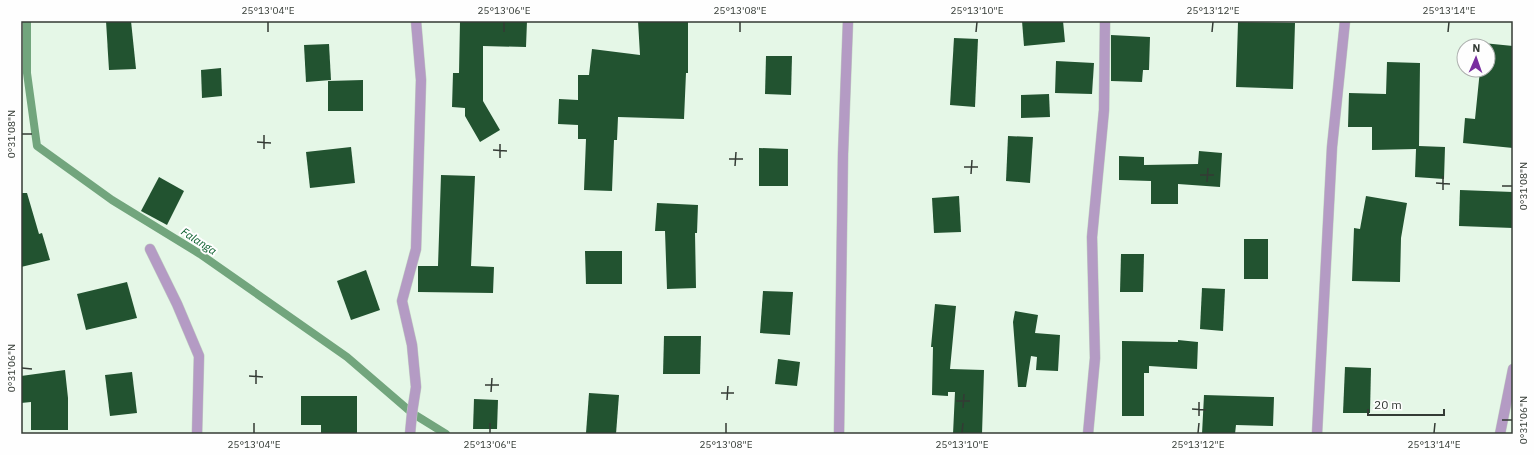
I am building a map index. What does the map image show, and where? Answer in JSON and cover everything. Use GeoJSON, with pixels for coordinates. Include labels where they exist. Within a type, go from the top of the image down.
{"type":"FeatureCollection","features":[{"type":"Feature","properties":{"kind":"street"},"geometry":{"type":"LineString","coordinates":[[410,434],[416,387],[412,345],[402,301],[416,249],[421,80],[416,21]]}},
{"type":"Feature","properties":{"kind":"street"},"geometry":{"type":"LineString","coordinates":[[839,434],[843,154],[848,21]]}},
{"type":"Feature","properties":{"kind":"street"},"geometry":{"type":"LineString","coordinates":[[1088,434],[1095,358],[1092,237],[1104,110],[1105,21]]}},
{"type":"Feature","properties":{"kind":"street"},"geometry":{"type":"LineString","coordinates":[[1317,434],[1332,147],[1345,21]]}},
{"type":"Feature","properties":{"kind":"street"},"geometry":{"type":"LineString","coordinates":[[150,249],[177,304],[198,356],[196,434]]}},
{"type":"Feature","properties":{"kind":"street"},"geometry":{"type":"LineString","coordinates":[[1500,434],[1513,369]]}},
{"type":"Feature","properties":{"kind":"building"},"geometry":{"type":"Polygon","coordinates":[[[106,21],[131,21],[136,69],[109,70],[106,21]]]}},
{"type":"Feature","properties":{"kind":"building"},"geometry":{"type":"Polygon","coordinates":[[[460,21],[527,21],[526,47],[483,46],[483,101],[500,130],[480,142],[465,116],[465,108],[452,107],[453,73],[459,73],[460,21]]]}},
{"type":"Feature","properties":{"kind":"building"},"geometry":{"type":"Polygon","coordinates":[[[638,21],[688,21],[688,73],[686,73],[684,119],[618,117],[617,140],[614,140],[612,191],[584,190],[586,139],[578,139],[578,125],[558,124],[559,99],[578,100],[578,75],[589,75],[592,49],[640,55],[638,21]]]}},
{"type":"Feature","properties":{"kind":"building"},"geometry":{"type":"Polygon","coordinates":[[[1022,21],[1063,21],[1065,42],[1024,46],[1022,21]]]}},
{"type":"Feature","properties":{"kind":"building"},"geometry":{"type":"Polygon","coordinates":[[[1238,22],[1295,23],[1293,89],[1236,87],[1238,22]]]}},
{"type":"Feature","properties":{"kind":"building"},"geometry":{"type":"Polygon","coordinates":[[[1111,35],[1150,37],[1149,70],[1143,70],[1142,82],[1111,81],[1111,35]]]}},
{"type":"Feature","properties":{"kind":"building"},"geometry":{"type":"Polygon","coordinates":[[[954,38],[978,39],[975,107],[950,105],[954,38]]]}},
{"type":"Feature","properties":{"kind":"building"},"geometry":{"type":"Polygon","coordinates":[[[329,44],[331,80],[306,82],[304,45],[329,44]]]}},
{"type":"Feature","properties":{"kind":"building"},"geometry":{"type":"Polygon","coordinates":[[[1496,44],[1513,46],[1513,148],[1463,143],[1465,118],[1475,119],[1479,78],[1496,78],[1496,44]]]}},
{"type":"Feature","properties":{"kind":"building"},"geometry":{"type":"Polygon","coordinates":[[[766,56],[792,56],[791,95],[765,94],[766,56]]]}},
{"type":"Feature","properties":{"kind":"building"},"geometry":{"type":"Polygon","coordinates":[[[1056,61],[1094,63],[1092,94],[1055,93],[1056,61]]]}},
{"type":"Feature","properties":{"kind":"building"},"geometry":{"type":"Polygon","coordinates":[[[1387,62],[1420,63],[1419,146],[1445,147],[1444,179],[1415,177],[1416,149],[1372,150],[1372,127],[1348,127],[1349,93],[1386,94],[1387,62]]]}},
{"type":"Feature","properties":{"kind":"building"},"geometry":{"type":"Polygon","coordinates":[[[221,68],[222,96],[202,98],[201,70],[221,68]]]}},
{"type":"Feature","properties":{"kind":"building"},"geometry":{"type":"Polygon","coordinates":[[[363,80],[363,111],[328,111],[328,81],[363,80]]]}},
{"type":"Feature","properties":{"kind":"building"},"geometry":{"type":"Polygon","coordinates":[[[1049,94],[1050,117],[1021,118],[1021,95],[1049,94]]]}},
{"type":"Feature","properties":{"kind":"building"},"geometry":{"type":"Polygon","coordinates":[[[1008,136],[1033,137],[1030,183],[1006,181],[1008,136]]]}},
{"type":"Feature","properties":{"kind":"building"},"geometry":{"type":"Polygon","coordinates":[[[351,147],[355,183],[310,188],[306,152],[351,147]]]}},
{"type":"Feature","properties":{"kind":"building"},"geometry":{"type":"Polygon","coordinates":[[[759,148],[788,149],[788,186],[759,186],[759,148]]]}},
{"type":"Feature","properties":{"kind":"building"},"geometry":{"type":"Polygon","coordinates":[[[1199,151],[1222,153],[1220,187],[1178,184],[1178,204],[1151,204],[1151,181],[1119,180],[1119,156],[1144,157],[1144,165],[1198,164],[1199,151]]]}},
{"type":"Feature","properties":{"kind":"building"},"geometry":{"type":"Polygon","coordinates":[[[441,175],[475,176],[471,266],[494,267],[493,293],[418,292],[418,266],[438,266],[441,175]]]}},
{"type":"Feature","properties":{"kind":"building"},"geometry":{"type":"Polygon","coordinates":[[[159,177],[184,191],[167,225],[141,211],[159,177]]]}},
{"type":"Feature","properties":{"kind":"building"},"geometry":{"type":"Polygon","coordinates":[[[1460,190],[1513,192],[1513,228],[1459,226],[1460,190]]]}},
{"type":"Feature","properties":{"kind":"building"},"geometry":{"type":"Polygon","coordinates":[[[21,193],[27,193],[39,234],[42,233],[50,260],[21,267],[21,193]]]}},
{"type":"Feature","properties":{"kind":"building"},"geometry":{"type":"Polygon","coordinates":[[[959,196],[961,232],[934,233],[932,198],[959,196]]]}},
{"type":"Feature","properties":{"kind":"building"},"geometry":{"type":"Polygon","coordinates":[[[1366,196],[1407,203],[1401,238],[1400,282],[1352,281],[1354,228],[1360,229],[1366,196]]]}},
{"type":"Feature","properties":{"kind":"building"},"geometry":{"type":"Polygon","coordinates":[[[657,203],[698,205],[697,233],[695,233],[696,288],[667,289],[665,231],[655,231],[657,203]]]}},
{"type":"Feature","properties":{"kind":"building"},"geometry":{"type":"Polygon","coordinates":[[[1244,239],[1268,239],[1268,279],[1244,279],[1244,239]]]}},
{"type":"Feature","properties":{"kind":"building"},"geometry":{"type":"Polygon","coordinates":[[[585,251],[622,251],[622,284],[586,284],[585,251]]]}},
{"type":"Feature","properties":{"kind":"building"},"geometry":{"type":"Polygon","coordinates":[[[1121,254],[1144,254],[1143,292],[1120,292],[1121,254]]]}},
{"type":"Feature","properties":{"kind":"building"},"geometry":{"type":"Polygon","coordinates":[[[366,270],[380,310],[351,320],[337,281],[366,270]]]}},
{"type":"Feature","properties":{"kind":"building"},"geometry":{"type":"Polygon","coordinates":[[[127,282],[137,318],[86,330],[77,294],[127,282]]]}},
{"type":"Feature","properties":{"kind":"building"},"geometry":{"type":"Polygon","coordinates":[[[1202,288],[1225,289],[1223,331],[1200,329],[1202,288]]]}},
{"type":"Feature","properties":{"kind":"building"},"geometry":{"type":"Polygon","coordinates":[[[763,291],[793,292],[790,335],[760,333],[763,291]]]}},
{"type":"Feature","properties":{"kind":"building"},"geometry":{"type":"Polygon","coordinates":[[[935,304],[956,306],[950,369],[984,370],[982,434],[953,434],[955,392],[948,392],[948,396],[932,395],[933,347],[931,347],[935,304]]]}},
{"type":"Feature","properties":{"kind":"building"},"geometry":{"type":"Polygon","coordinates":[[[1015,311],[1038,315],[1035,333],[1060,335],[1058,371],[1036,370],[1037,357],[1031,356],[1026,387],[1018,387],[1013,322],[1015,311]]]}},
{"type":"Feature","properties":{"kind":"building"},"geometry":{"type":"Polygon","coordinates":[[[664,336],[701,336],[700,374],[663,374],[664,336]]]}},
{"type":"Feature","properties":{"kind":"building"},"geometry":{"type":"Polygon","coordinates":[[[1178,340],[1198,342],[1197,369],[1149,366],[1149,373],[1144,373],[1144,416],[1122,416],[1122,341],[1178,342],[1178,340]]]}},
{"type":"Feature","properties":{"kind":"building"},"geometry":{"type":"Polygon","coordinates":[[[778,359],[800,362],[797,386],[775,384],[778,359]]]}},
{"type":"Feature","properties":{"kind":"building"},"geometry":{"type":"Polygon","coordinates":[[[1345,367],[1371,368],[1370,413],[1343,413],[1345,367]]]}},
{"type":"Feature","properties":{"kind":"building"},"geometry":{"type":"Polygon","coordinates":[[[65,370],[68,398],[68,430],[31,430],[31,402],[21,403],[21,376],[65,370]]]}},
{"type":"Feature","properties":{"kind":"building"},"geometry":{"type":"Polygon","coordinates":[[[132,372],[137,413],[110,416],[105,375],[132,372]]]}},
{"type":"Feature","properties":{"kind":"building"},"geometry":{"type":"Polygon","coordinates":[[[589,393],[619,395],[616,434],[586,433],[589,393]]]}},
{"type":"Feature","properties":{"kind":"building"},"geometry":{"type":"Polygon","coordinates":[[[1204,395],[1274,397],[1273,426],[1236,425],[1235,434],[1202,434],[1204,395]]]}},
{"type":"Feature","properties":{"kind":"building"},"geometry":{"type":"Polygon","coordinates":[[[301,396],[357,396],[357,434],[321,434],[321,425],[301,425],[301,396]]]}},
{"type":"Feature","properties":{"kind":"building"},"geometry":{"type":"Polygon","coordinates":[[[474,399],[498,400],[497,429],[473,429],[474,399]]]}},
{"type":"Feature","properties":{"kind":"waterway","name":"Falanga"},"geometry":{"type":"LineString","coordinates":[[27,21],[27,73],[37,146],[112,200],[200,254],[347,357],[412,413],[446,434]]}}]}
